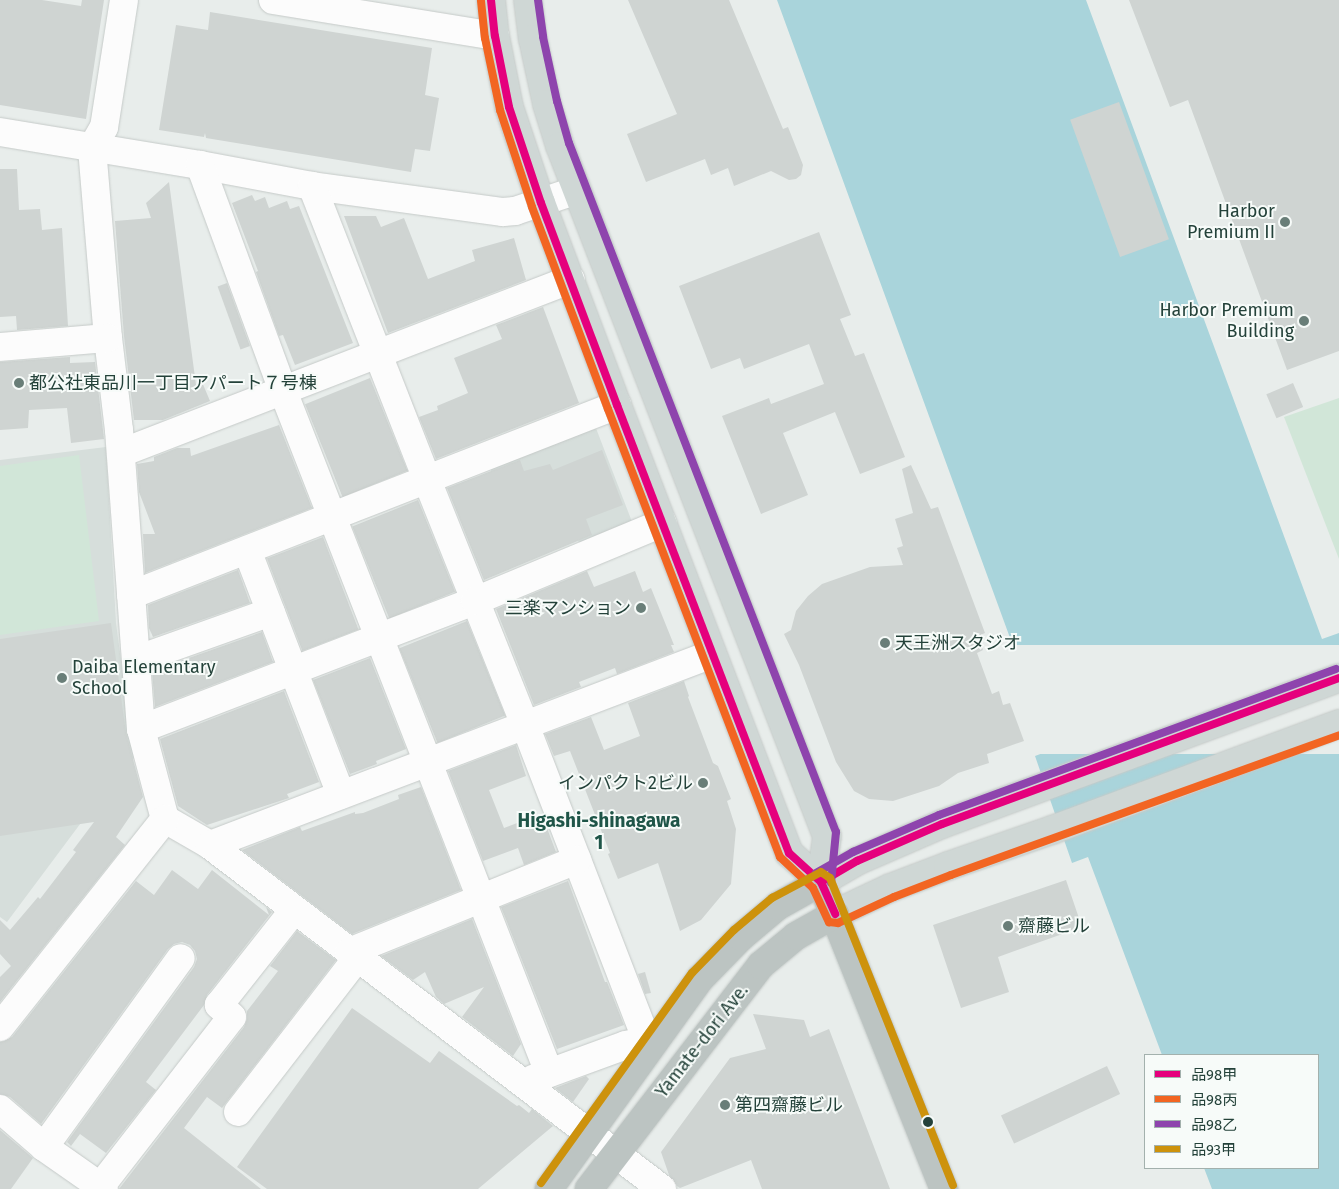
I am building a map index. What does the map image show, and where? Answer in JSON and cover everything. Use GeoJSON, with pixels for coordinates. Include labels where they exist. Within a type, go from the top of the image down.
{"type":"FeatureCollection","features":[{"type":"Feature","properties":{"kind":"highway"},"geometry":{"type":"LineString","coordinates":[[821,882],[944,1189]]}},
{"type":"Feature","properties":{"kind":"highway","name":"Yamate-dori Ave."},"geometry":{"type":"LineString","coordinates":[[549,1189],[655,1039],[700,979],[741,937],[778,906],[821,882]]}},
{"type":"Feature","properties":{"kind":"highway","name":"Yamate-dori Ave."},"geometry":{"type":"LineString","coordinates":[[589,1189],[761,965],[796,936],[835,914]]}},
{"type":"Feature","properties":{"kind":"main road"},"geometry":{"type":"LineString","coordinates":[[491,0],[494,36],[509,107],[542,203],[617,405],[789,853],[821,882]]}},
{"type":"Feature","properties":{"kind":"main road"},"geometry":{"type":"LineString","coordinates":[[528,0],[533,39],[547,104],[577,190],[827,836],[821,882]]}},
{"type":"Feature","properties":{"kind":"main road"},"geometry":{"type":"LineString","coordinates":[[821,882],[857,861],[908,838],[1339,678]]}},
{"type":"Feature","properties":{"kind":"main road"},"geometry":{"type":"LineString","coordinates":[[835,914],[890,888],[1339,724]]}},
{"type":"Feature","properties":{"kind":"street"},"geometry":{"type":"LineString","coordinates":[[124,0],[104,127],[92,148],[108,338],[121,453],[141,729],[165,819],[210,845],[662,1189]]}},
{"type":"Feature","properties":{"kind":"street"},"geometry":{"type":"LineString","coordinates":[[273,0],[494,36]]}},
{"type":"Feature","properties":{"kind":"street"},"geometry":{"type":"LineString","coordinates":[[0,132],[200,165],[312,186],[503,212],[515,211],[542,203],[577,190]]}},
{"type":"Feature","properties":{"kind":"street"},"geometry":{"type":"LineString","coordinates":[[200,165],[282,391],[549,1073]]}},
{"type":"Feature","properties":{"kind":"street"},"geometry":{"type":"LineString","coordinates":[[312,186],[426,480],[525,725],[642,1029],[655,1039]]}},
{"type":"Feature","properties":{"kind":"street"},"geometry":{"type":"LineString","coordinates":[[121,453],[571,279]]}},
{"type":"Feature","properties":{"kind":"street"},"geometry":{"type":"LineString","coordinates":[[0,347],[108,338]]}},
{"type":"Feature","properties":{"kind":"street"},"geometry":{"type":"LineString","coordinates":[[131,596],[617,405]]}},
{"type":"Feature","properties":{"kind":"street"},"geometry":{"type":"LineString","coordinates":[[141,729],[475,600],[662,523]]}},
{"type":"Feature","properties":{"kind":"street"},"geometry":{"type":"LineString","coordinates":[[247,550],[341,796]]}},
{"type":"Feature","properties":{"kind":"street"},"geometry":{"type":"LineString","coordinates":[[136,660],[271,612]]}},
{"type":"Feature","properties":{"kind":"street"},"geometry":{"type":"LineString","coordinates":[[210,845],[712,654]]}},
{"type":"Feature","properties":{"kind":"street"},"geometry":{"type":"LineString","coordinates":[[0,1027],[165,819]]}},
{"type":"Feature","properties":{"kind":"street"},"geometry":{"type":"LineString","coordinates":[[238,1112],[353,955],[480,898],[577,860]]}},
{"type":"Feature","properties":{"kind":"street"},"geometry":{"type":"LineString","coordinates":[[0,1110],[44,1147],[102,1188],[232,1017],[219,1005],[294,910]]}},
{"type":"Feature","properties":{"kind":"street"},"geometry":{"type":"LineString","coordinates":[[44,1147],[181,958]]}},
{"type":"Feature","properties":{"kind":"street"},"geometry":{"type":"LineString","coordinates":[[522,1084],[626,1045],[655,1039]]}},
{"type":"Feature","properties":{"kind":"shaded area"},"geometry":{"type":"Polygon","coordinates":[[[594,423],[634,527],[581,548],[561,495],[508,515],[488,463],[594,423]]]}},
{"type":"Feature","properties":{"kind":"shaded area","name":"Daiba Elementary School"},"geometry":{"type":"Polygon","coordinates":[[[106,447],[116,623],[134,758],[101,796],[7,922],[0,917],[0,460],[106,447]]]}},
{"type":"Feature","properties":{"kind":"green space"},"geometry":{"type":"Polygon","coordinates":[[[1339,398],[1339,559],[1284,417],[1339,398]]]}},
{"type":"Feature","properties":{"kind":"green space"},"geometry":{"type":"Polygon","coordinates":[[[79,455],[99,621],[0,635],[0,466],[79,455]]]}},
{"type":"Feature","properties":{"kind":"water"},"geometry":{"type":"Polygon","coordinates":[[[777,0],[1086,0],[1322,639],[1339,633],[1339,1189],[1212,1189],[1204,1169],[1319,1169],[1319,1054],[1162,1054],[1088,857],[1072,863],[1035,756],[1051,750],[777,0]]]}},
{"type":"Feature","properties":{"kind":"pier"},"geometry":{"type":"Polygon","coordinates":[[[1012,645],[1339,645],[1339,754],[1012,754],[1012,645]]]}},
{"type":"Feature","properties":{"kind":"building"},"geometry":{"type":"Polygon","coordinates":[[[0,0],[42,0],[81,6],[82,0],[104,0],[86,119],[0,105],[0,0]]]}},
{"type":"Feature","properties":{"kind":"building"},"geometry":{"type":"Polygon","coordinates":[[[628,0],[729,0],[783,129],[788,127],[803,165],[801,175],[796,179],[789,180],[771,171],[734,186],[728,168],[711,175],[705,159],[646,182],[627,134],[677,114],[628,0]]]}},
{"type":"Feature","properties":{"kind":"building"},"geometry":{"type":"Polygon","coordinates":[[[1129,0],[1339,0],[1339,351],[1287,370],[1188,100],[1170,107],[1129,0]]]}},
{"type":"Feature","properties":{"kind":"building"},"geometry":{"type":"Polygon","coordinates":[[[210,12],[432,48],[425,95],[439,98],[430,151],[415,149],[411,172],[206,138],[205,133],[204,137],[159,130],[176,25],[208,30],[210,12]]]}},
{"type":"Feature","properties":{"kind":"building"},"geometry":{"type":"Polygon","coordinates":[[[1119,102],[1169,239],[1120,257],[1070,120],[1119,102]]]}},
{"type":"Feature","properties":{"kind":"building"},"geometry":{"type":"Polygon","coordinates":[[[0,169],[17,169],[19,210],[40,209],[42,230],[62,228],[68,326],[17,330],[16,316],[0,317],[0,169]]]}},
{"type":"Feature","properties":{"kind":"building"},"geometry":{"type":"Polygon","coordinates":[[[169,182],[196,385],[202,382],[210,401],[163,420],[134,420],[124,336],[115,221],[151,218],[146,203],[169,182]]]}},
{"type":"Feature","properties":{"kind":"building"},"geometry":{"type":"Polygon","coordinates":[[[252,195],[255,201],[265,197],[269,208],[287,201],[290,209],[299,206],[353,343],[295,365],[283,335],[279,336],[256,272],[258,271],[232,203],[252,195]]]}},
{"type":"Feature","properties":{"kind":"building"},"geometry":{"type":"Polygon","coordinates":[[[344,216],[376,216],[381,227],[404,218],[428,279],[475,261],[472,250],[514,238],[526,280],[388,333],[344,216]]]}},
{"type":"Feature","properties":{"kind":"building"},"geometry":{"type":"Polygon","coordinates":[[[819,232],[851,315],[840,319],[855,356],[864,353],[905,457],[860,474],[835,412],[783,433],[808,495],[761,514],[722,416],[769,398],[771,404],[824,384],[809,344],[744,369],[740,358],[711,369],[679,286],[819,232]]]}},
{"type":"Feature","properties":{"kind":"building"},"geometry":{"type":"Polygon","coordinates":[[[227,283],[250,346],[241,349],[218,286],[227,283]]]}},
{"type":"Feature","properties":{"kind":"building"},"geometry":{"type":"Polygon","coordinates":[[[543,307],[579,403],[436,459],[419,417],[438,410],[437,406],[468,393],[454,358],[502,339],[496,325],[543,307]]]}},
{"type":"Feature","properties":{"kind":"building"},"geometry":{"type":"Polygon","coordinates":[[[70,357],[70,363],[95,362],[104,439],[71,443],[67,408],[29,410],[28,428],[0,430],[0,362],[70,357]]]}},
{"type":"Feature","properties":{"kind":"building"},"geometry":{"type":"Polygon","coordinates":[[[370,378],[407,471],[343,497],[305,404],[370,378]]]}},
{"type":"Feature","properties":{"kind":"building"},"geometry":{"type":"Polygon","coordinates":[[[1293,383],[1303,407],[1276,418],[1266,394],[1293,383]]]}},
{"type":"Feature","properties":{"kind":"building"},"geometry":{"type":"Polygon","coordinates":[[[279,425],[312,508],[145,573],[143,534],[155,534],[139,492],[137,464],[154,461],[154,457],[177,448],[190,448],[191,456],[279,425]]]}},
{"type":"Feature","properties":{"kind":"building"},"geometry":{"type":"Polygon","coordinates":[[[602,450],[623,505],[586,519],[592,535],[484,580],[447,488],[520,460],[524,471],[550,464],[553,470],[602,450]]]}},
{"type":"Feature","properties":{"kind":"building","name":"天王洲スタジオ"},"geometry":{"type":"Polygon","coordinates":[[[911,465],[931,509],[938,507],[985,633],[978,636],[983,650],[977,653],[992,694],[999,691],[1003,705],[1010,703],[1024,741],[987,754],[989,763],[958,773],[939,786],[893,801],[869,799],[854,791],[836,762],[799,665],[784,634],[791,630],[796,611],[808,596],[822,584],[870,567],[903,565],[897,548],[903,546],[895,519],[913,513],[902,469],[911,465]]]}},
{"type":"Feature","properties":{"kind":"building"},"geometry":{"type":"Polygon","coordinates":[[[418,500],[455,592],[389,618],[352,527],[418,500]]]}},
{"type":"Feature","properties":{"kind":"building"},"geometry":{"type":"Polygon","coordinates":[[[323,537],[358,629],[302,651],[267,559],[323,537]]]}},
{"type":"Feature","properties":{"kind":"building"},"geometry":{"type":"Polygon","coordinates":[[[238,570],[250,603],[153,637],[149,628],[148,605],[238,570]]]}},
{"type":"Feature","properties":{"kind":"building"},"geometry":{"type":"Polygon","coordinates":[[[587,571],[594,587],[635,571],[643,592],[651,588],[674,645],[671,645],[674,652],[617,674],[615,668],[579,682],[581,687],[534,705],[496,609],[587,571]]]}},
{"type":"Feature","properties":{"kind":"building"},"geometry":{"type":"Polygon","coordinates":[[[467,621],[505,716],[438,743],[399,648],[467,621]]]}},
{"type":"Feature","properties":{"kind":"building"},"geometry":{"type":"Polygon","coordinates":[[[111,623],[126,733],[143,797],[116,837],[125,845],[0,1002],[0,977],[11,966],[0,954],[0,920],[10,930],[38,897],[40,899],[76,852],[73,850],[94,822],[0,836],[0,639],[111,623]]]}},
{"type":"Feature","properties":{"kind":"building"},"geometry":{"type":"Polygon","coordinates":[[[262,632],[273,662],[155,707],[152,671],[262,632]]]}},
{"type":"Feature","properties":{"kind":"building"},"geometry":{"type":"Polygon","coordinates":[[[370,658],[406,749],[376,761],[377,764],[350,774],[313,680],[370,658]]]}},
{"type":"Feature","properties":{"kind":"building"},"geometry":{"type":"Polygon","coordinates":[[[684,681],[688,697],[713,763],[718,766],[731,799],[727,801],[736,829],[731,884],[701,920],[680,931],[658,863],[618,879],[608,854],[610,853],[570,751],[554,756],[545,734],[591,717],[604,750],[640,736],[628,703],[684,681]]]}},
{"type":"Feature","properties":{"kind":"building"},"geometry":{"type":"Polygon","coordinates":[[[284,691],[319,782],[287,794],[289,798],[207,825],[178,806],[160,739],[284,691]]]}},
{"type":"Feature","properties":{"kind":"building"},"geometry":{"type":"Polygon","coordinates":[[[516,745],[526,776],[489,790],[504,828],[538,815],[544,830],[547,828],[556,852],[524,865],[518,848],[483,861],[448,771],[516,745]]]}},
{"type":"Feature","properties":{"kind":"building"},"geometry":{"type":"Polygon","coordinates":[[[421,787],[461,890],[352,934],[242,850],[300,827],[302,831],[355,812],[355,814],[363,813],[399,799],[398,795],[421,787]]]}},
{"type":"Feature","properties":{"kind":"building"},"geometry":{"type":"Polygon","coordinates":[[[172,870],[198,889],[212,870],[269,915],[266,907],[272,912],[207,995],[204,1005],[146,1082],[156,1090],[106,1153],[80,1134],[71,1146],[67,1142],[194,967],[197,959],[195,951],[190,945],[182,942],[174,944],[168,949],[41,1124],[10,1097],[0,1094],[0,1042],[12,1037],[136,881],[154,895],[172,870]]]}},
{"type":"Feature","properties":{"kind":"building","name":"齋藤ビル"},"geometry":{"type":"Polygon","coordinates":[[[1066,880],[1082,927],[998,957],[1009,992],[961,1008],[933,925],[1066,880]]]}},
{"type":"Feature","properties":{"kind":"building"},"geometry":{"type":"Polygon","coordinates":[[[568,881],[605,982],[607,982],[624,1025],[557,1049],[501,907],[568,881]]]}},
{"type":"Feature","properties":{"kind":"building"},"geometry":{"type":"Polygon","coordinates":[[[472,919],[521,1044],[513,1056],[462,1017],[484,987],[444,1004],[436,997],[425,972],[413,980],[381,956],[472,919]]]}},
{"type":"Feature","properties":{"kind":"building"},"geometry":{"type":"Polygon","coordinates":[[[297,931],[336,960],[222,1108],[207,1097],[184,1128],[261,1189],[119,1189],[244,1027],[247,1011],[278,971],[270,966],[297,931]]]}},
{"type":"Feature","properties":{"kind":"building"},"geometry":{"type":"Polygon","coordinates":[[[645,972],[651,993],[645,994],[638,974],[645,972]]]}},
{"type":"Feature","properties":{"kind":"building"},"geometry":{"type":"Polygon","coordinates":[[[352,1008],[430,1063],[439,1051],[517,1106],[519,1105],[529,1113],[532,1109],[553,1126],[478,1189],[267,1189],[237,1167],[352,1008]]]}},
{"type":"Feature","properties":{"kind":"building"},"geometry":{"type":"Polygon","coordinates":[[[753,1014],[804,1020],[810,1037],[829,1029],[890,1189],[762,1189],[751,1160],[680,1188],[677,1186],[669,1175],[661,1152],[730,1058],[766,1049],[753,1014]]]}},
{"type":"Feature","properties":{"kind":"building"},"geometry":{"type":"Polygon","coordinates":[[[1107,1066],[1120,1094],[1014,1144],[1001,1115],[1107,1066]]]}},
{"type":"Feature","properties":{"kind":"building"},"geometry":{"type":"Polygon","coordinates":[[[586,1076],[589,1079],[573,1102],[555,1088],[586,1076]]]}},
{"type":"Feature","properties":{"kind":"building"},"geometry":{"type":"Polygon","coordinates":[[[0,1130],[33,1158],[11,1189],[0,1189],[0,1130]]]}},
{"type":"Feature","properties":{"kind":"transit line","name":"品98甲"},"geometry":{"type":"LineString","coordinates":[[491,0],[495,36],[509,107],[541,203],[617,405],[789,853],[821,882],[835,914]]}},
{"type":"Feature","properties":{"kind":"transit line","name":"品98乙"},"geometry":{"type":"LineString","coordinates":[[538,0],[543,37],[557,101],[569,143],[836,832],[831,883]]}},
{"type":"Feature","properties":{"kind":"transit line","name":"品98丙"},"geometry":{"type":"LineString","coordinates":[[481,1],[485,38],[500,110],[532,207],[608,409],[780,857],[813,888],[829,922],[838,923],[894,897],[951,875],[1339,735]]}},
{"type":"Feature","properties":{"kind":"transit line","name":"品98乙"},"geometry":{"type":"LineString","coordinates":[[816,873],[853,852],[939,815],[1336,669]]}},
{"type":"Feature","properties":{"kind":"transit line","name":"品98甲"},"geometry":{"type":"LineString","coordinates":[[821,882],[857,861],[942,824],[1339,678]]}},
{"type":"Feature","properties":{"kind":"transit line","name":"品93甲"},"geometry":{"type":"LineString","coordinates":[[541,1183],[692,973],[734,930],[772,898],[821,872],[830,878],[953,1185]]}},
{"type":"Feature","properties":{"kind":"place","name":"Harbor Premium II"},"geometry":{"type":"Point","coordinates":[1285,222]}},
{"type":"Feature","properties":{"kind":"place","name":"Harbor Premium Building"},"geometry":{"type":"Point","coordinates":[1304,321]}},
{"type":"Feature","properties":{"kind":"place","name":"都公社東品川一丁目アパート７号棟"},"geometry":{"type":"Point","coordinates":[19,383]}},
{"type":"Feature","properties":{"kind":"place","name":"三楽マンション"},"geometry":{"type":"Point","coordinates":[641,608]}},
{"type":"Feature","properties":{"kind":"place","name":"天王洲スタジオ"},"geometry":{"type":"Point","coordinates":[885,643]}},
{"type":"Feature","properties":{"kind":"place","name":"Daiba Elementary School"},"geometry":{"type":"Point","coordinates":[62,678]}},
{"type":"Feature","properties":{"kind":"place","name":"インパクト2ビル"},"geometry":{"type":"Point","coordinates":[703,783]}},
{"type":"Feature","properties":{"kind":"place","name":"齋藤ビル"},"geometry":{"type":"Point","coordinates":[1008,926]}},
{"type":"Feature","properties":{"kind":"place","name":"第四齋藤ビル"},"geometry":{"type":"Point","coordinates":[725,1105]}},
{"type":"Feature","properties":{"kind":"district","name":"Higashi-shinagawa 1"},"geometry":{"type":"Point","coordinates":[599,832]}}]}
